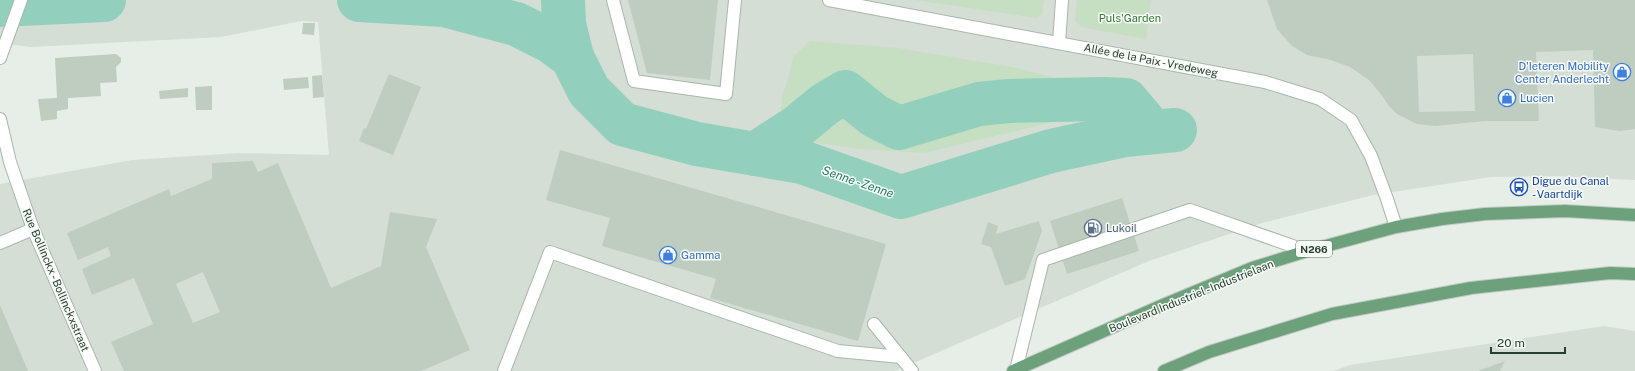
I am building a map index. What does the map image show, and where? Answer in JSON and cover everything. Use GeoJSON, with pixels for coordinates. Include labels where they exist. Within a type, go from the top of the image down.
{"type":"FeatureCollection","features":[{"type":"Feature","properties":{"kind":"main road","name":"Boulevard Industriel - Industrielaan"},"geometry":{"type":"LineString","coordinates":[[1014,370],[1252,268],[1307,251],[1396,227],[1484,214],[1565,211],[1635,215]]}},
{"type":"Feature","properties":{"kind":"main road"},"geometry":{"type":"LineString","coordinates":[[1164,371],[1209,352],[1332,314],[1471,288],[1610,273],[1635,274]]}},
{"type":"Feature","properties":{"kind":"street"},"geometry":{"type":"LineString","coordinates":[[0,58],[21,0]]}},
{"type":"Feature","properties":{"kind":"street"},"geometry":{"type":"LineString","coordinates":[[613,0],[634,81],[726,94],[735,0]]}},
{"type":"Feature","properties":{"kind":"street","name":"Allée de la Paix - Vredeweg"},"geometry":{"type":"LineString","coordinates":[[828,0],[1264,82],[1320,99],[1351,120],[1371,156],[1396,227]]}},
{"type":"Feature","properties":{"kind":"street"},"geometry":{"type":"LineString","coordinates":[[1059,43],[1062,0]]}},
{"type":"Feature","properties":{"kind":"street","name":"Rue Bollinckx - Bollinckxstraat"},"geometry":{"type":"LineString","coordinates":[[0,119],[10,162],[33,229],[95,371]]}},
{"type":"Feature","properties":{"kind":"street"},"geometry":{"type":"LineString","coordinates":[[1014,370],[1043,260],[1190,210],[1307,251]]}},
{"type":"Feature","properties":{"kind":"street"},"geometry":{"type":"LineString","coordinates":[[0,243],[33,229]]}},
{"type":"Feature","properties":{"kind":"street"},"geometry":{"type":"LineString","coordinates":[[504,371],[550,252],[838,351],[901,357]]}},
{"type":"Feature","properties":{"kind":"street"},"geometry":{"type":"LineString","coordinates":[[874,324],[912,371]]}},
{"type":"Feature","properties":{"kind":"shaded area"},"geometry":{"type":"Polygon","coordinates":[[[3,0],[1635,0],[1635,180],[1556,176],[1491,177],[1373,195],[1262,223],[1149,261],[895,371],[0,371],[0,184],[132,160],[239,153],[329,155],[318,22],[301,21],[221,37],[30,47],[0,43],[0,7],[3,0]]]}},
{"type":"Feature","properties":{"kind":"shaded area"},"geometry":{"type":"Polygon","coordinates":[[[1604,326],[1635,331],[1635,371],[1333,371],[1350,365],[1604,326]]]}},
{"type":"Feature","properties":{"kind":"green space"},"geometry":{"type":"Polygon","coordinates":[[[915,0],[1044,0],[1042,14],[1037,18],[915,0]]]}},
{"type":"Feature","properties":{"kind":"green space","name":"Puls'Garden"},"geometry":{"type":"Polygon","coordinates":[[[1077,0],[1151,0],[1146,39],[1081,27],[1075,20],[1077,0]]]}},
{"type":"Feature","properties":{"kind":"green space"},"geometry":{"type":"Polygon","coordinates":[[[810,41],[898,48],[1012,67],[1106,91],[1104,110],[924,153],[859,149],[797,140],[788,137],[780,123],[782,98],[794,56],[810,41]]]}},
{"type":"Feature","properties":{"kind":"building"},"geometry":{"type":"Polygon","coordinates":[[[628,0],[718,0],[710,80],[647,73],[628,0]]]}},
{"type":"Feature","properties":{"kind":"building"},"geometry":{"type":"Polygon","coordinates":[[[1267,0],[1635,0],[1635,129],[1619,131],[1595,127],[1593,50],[1536,52],[1539,121],[1485,121],[1435,126],[1417,124],[1397,114],[1369,80],[1350,67],[1331,60],[1307,55],[1292,46],[1277,29],[1267,0]],[[1473,54],[1417,56],[1419,112],[1475,111],[1473,54]]]}},
{"type":"Feature","properties":{"kind":"building"},"geometry":{"type":"Polygon","coordinates":[[[303,23],[315,23],[314,35],[302,34],[303,23]]]}},
{"type":"Feature","properties":{"kind":"building"},"geometry":{"type":"Polygon","coordinates":[[[116,54],[121,58],[121,62],[116,67],[117,82],[100,83],[101,96],[68,98],[68,109],[57,111],[57,119],[41,121],[38,99],[57,98],[55,58],[116,54]]]}},
{"type":"Feature","properties":{"kind":"building"},"geometry":{"type":"Polygon","coordinates":[[[389,74],[421,87],[393,155],[359,141],[364,128],[366,129],[389,74]]]}},
{"type":"Feature","properties":{"kind":"building"},"geometry":{"type":"Polygon","coordinates":[[[322,75],[324,97],[313,98],[312,76],[322,75]]]}},
{"type":"Feature","properties":{"kind":"building"},"geometry":{"type":"Polygon","coordinates":[[[308,77],[309,88],[284,90],[283,79],[308,77]]]}},
{"type":"Feature","properties":{"kind":"building"},"geometry":{"type":"Polygon","coordinates":[[[212,86],[212,110],[196,110],[195,87],[212,86]]]}},
{"type":"Feature","properties":{"kind":"building"},"geometry":{"type":"Polygon","coordinates":[[[188,88],[188,97],[160,99],[159,91],[188,88]]]}},
{"type":"Feature","properties":{"kind":"building"},"geometry":{"type":"Polygon","coordinates":[[[560,150],[886,244],[858,341],[710,298],[716,279],[602,246],[610,218],[546,200],[560,150]]]}},
{"type":"Feature","properties":{"kind":"building"},"geometry":{"type":"Polygon","coordinates":[[[253,161],[258,172],[278,163],[331,288],[381,266],[390,212],[437,219],[426,247],[470,350],[421,371],[124,371],[111,342],[153,324],[134,278],[92,295],[82,269],[111,256],[108,247],[78,260],[67,233],[169,189],[171,196],[212,179],[212,163],[253,161]],[[203,272],[176,284],[193,323],[220,312],[203,272]]]}},
{"type":"Feature","properties":{"kind":"building"},"geometry":{"type":"Polygon","coordinates":[[[1122,198],[1139,251],[1067,274],[1050,221],[1122,198]]]}},
{"type":"Feature","properties":{"kind":"building"},"geometry":{"type":"Polygon","coordinates":[[[1039,221],[1042,231],[1025,279],[1005,286],[991,247],[981,244],[988,222],[998,226],[996,234],[1039,221]]]}},
{"type":"Feature","properties":{"kind":"building"},"geometry":{"type":"Polygon","coordinates":[[[0,305],[28,371],[0,371],[0,305]]]}},
{"type":"Feature","properties":{"kind":"building"},"geometry":{"type":"Polygon","coordinates":[[[1505,361],[1500,371],[1478,371],[1505,361]]]}},
{"type":"Feature","properties":{"kind":"waterway","name":"Senne - Zenne"},"geometry":{"type":"LineString","coordinates":[[0,5],[104,0]]}},
{"type":"Feature","properties":{"kind":"waterway","name":"Senne - Zenne"},"geometry":{"type":"LineString","coordinates":[[359,0],[444,5],[516,24],[550,41],[572,57],[589,91],[622,124],[697,144],[802,162],[901,197],[1051,151],[1125,135],[1175,130]]}},
{"type":"Feature","properties":{"kind":"waterway","name":"Senne - Zenne"},"geometry":{"type":"LineString","coordinates":[[563,0],[564,24],[572,57]]}},
{"type":"Feature","properties":{"kind":"waterway"},"geometry":{"type":"LineString","coordinates":[[755,154],[797,127],[825,104],[845,92],[875,116],[899,128],[979,104],[1009,101],[1104,99],[1126,100],[1153,132]]}},
{"type":"Feature","properties":{"kind":"place","name":"D'Ieteren Mobility Center Anderlecht"},"geometry":{"type":"Point","coordinates":[1622,72]}},
{"type":"Feature","properties":{"kind":"place","name":"Lucien"},"geometry":{"type":"Point","coordinates":[1507,98]}},
{"type":"Feature","properties":{"kind":"place","name":"Digue du Canal - Vaartdijk"},"geometry":{"type":"Point","coordinates":[1519,187]}},
{"type":"Feature","properties":{"kind":"place","name":"Lukoil"},"geometry":{"type":"Point","coordinates":[1093,228]}},
{"type":"Feature","properties":{"kind":"place","name":"Gamma"},"geometry":{"type":"Point","coordinates":[668,255]}}]}
